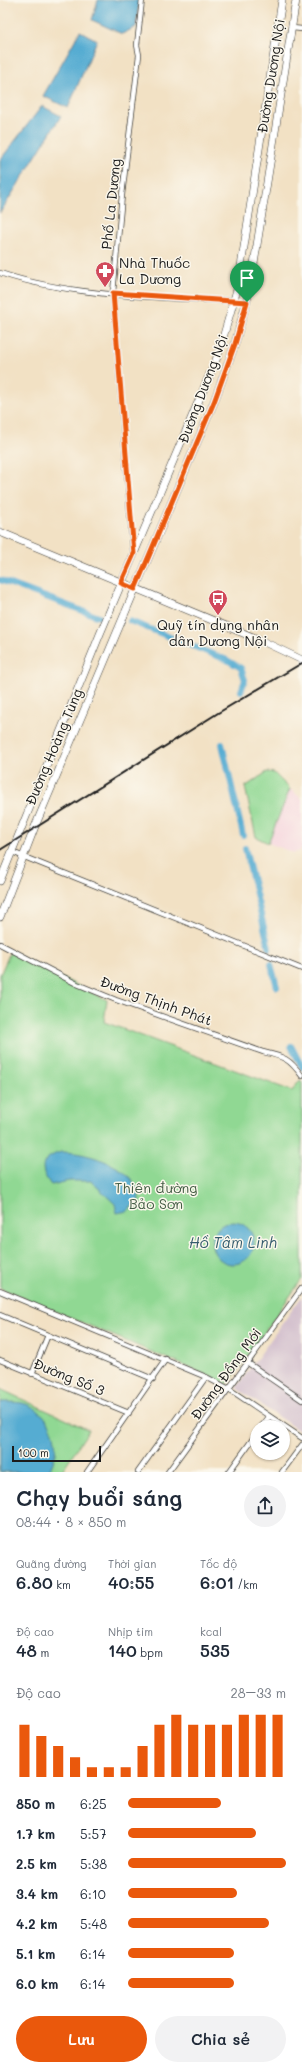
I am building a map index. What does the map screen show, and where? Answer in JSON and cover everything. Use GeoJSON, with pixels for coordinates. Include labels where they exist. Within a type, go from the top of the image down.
{"type":"FeatureCollection","features":[{"type":"Feature","properties":{"kind":"main road","name":"Đường Dương Nội"},"geometry":{"type":"LineString","coordinates":[[121,583],[218,355],[234,301],[282,0]]}},
{"type":"Feature","properties":{"kind":"main road","name":"Đường Dương Nội"},"geometry":{"type":"LineString","coordinates":[[135,589],[214,402],[235,344],[247,302],[296,0]]}},
{"type":"Feature","properties":{"kind":"main road"},"geometry":{"type":"LineString","coordinates":[[234,301],[247,302]]}},
{"type":"Feature","properties":{"kind":"main road"},"geometry":{"type":"LineString","coordinates":[[0,532],[260,640],[302,660]]}},
{"type":"Feature","properties":{"kind":"main road","name":"Đường Hoàng Tùng"},"geometry":{"type":"LineString","coordinates":[[0,881],[121,583]]}},
{"type":"Feature","properties":{"kind":"main road","name":"Đường Hoàng Tùng"},"geometry":{"type":"LineString","coordinates":[[0,917],[135,589]]}},
{"type":"Feature","properties":{"kind":"street","name":"Phố La Dương"},"geometry":{"type":"LineString","coordinates":[[134,554],[113,293],[122,195],[139,55],[136,45],[142,0]]}},
{"type":"Feature","properties":{"kind":"street"},"geometry":{"type":"LineString","coordinates":[[292,28],[302,30]]}},
{"type":"Feature","properties":{"kind":"street"},"geometry":{"type":"LineString","coordinates":[[0,273],[20,280],[59,288],[234,301]]}},
{"type":"Feature","properties":{"kind":"street"},"geometry":{"type":"LineString","coordinates":[[12,852],[302,969]]}},
{"type":"Feature","properties":{"kind":"street","name":"Đường Thịnh Phát"},"geometry":{"type":"LineString","coordinates":[[0,944],[77,984],[116,1000],[263,1052],[285,1057],[292,1062],[302,1076]]}},
{"type":"Feature","properties":{"kind":"street","name":"Đường Đồng Mới"},"geometry":{"type":"LineString","coordinates":[[170,1471],[302,1288]]}},
{"type":"Feature","properties":{"kind":"street"},"geometry":{"type":"LineString","coordinates":[[0,1291],[206,1376],[229,1389],[302,1438]]}},
{"type":"Feature","properties":{"kind":"street"},"geometry":{"type":"LineString","coordinates":[[0,1315],[153,1379]]}},
{"type":"Feature","properties":{"kind":"street"},"geometry":{"type":"LineString","coordinates":[[32,1374],[48,1335]]}},
{"type":"Feature","properties":{"kind":"street"},"geometry":{"type":"LineString","coordinates":[[87,1472],[166,1359]]}},
{"type":"Feature","properties":{"kind":"street","name":"Đường Số 3"},"geometry":{"type":"LineString","coordinates":[[0,1360],[129,1413]]}},
{"type":"Feature","properties":{"kind":"street"},"geometry":{"type":"LineString","coordinates":[[248,1363],[302,1400]]}},
{"type":"Feature","properties":{"kind":"street"},"geometry":{"type":"LineString","coordinates":[[138,1472],[206,1376]]}},
{"type":"Feature","properties":{"kind":"street"},"geometry":{"type":"LineString","coordinates":[[229,1472],[250,1443]]}},
{"type":"Feature","properties":{"kind":"street"},"geometry":{"type":"LineString","coordinates":[[282,1472],[302,1445]]}},
{"type":"Feature","properties":{"kind":"shaded area"},"geometry":{"type":"Polygon","coordinates":[[[290,789],[302,799],[302,846],[300,851],[294,853],[268,843],[290,789]]]}},
{"type":"Feature","properties":{"kind":"shaded area"},"geometry":{"type":"Polygon","coordinates":[[[302,1296],[302,1433],[290,1425],[290,1420],[283,1420],[236,1388],[302,1296]]]}},
{"type":"Feature","properties":{"kind":"green space"},"geometry":{"type":"Polygon","coordinates":[[[267,772],[274,773],[290,789],[268,843],[256,837],[245,787],[267,772]]]}},
{"type":"Feature","properties":{"kind":"green space","name":"Thiên đường Bảo Sơn"},"geometry":{"type":"Polygon","coordinates":[[[10,952],[107,1000],[104,1022],[292,1091],[300,1080],[302,1083],[302,1279],[228,1384],[0,1288],[0,975],[10,952]]]}},
{"type":"Feature","properties":{"kind":"green space"},"geometry":{"type":"Polygon","coordinates":[[[0,1389],[89,1430],[61,1472],[0,1472],[0,1389]]]}},
{"type":"Feature","properties":{"kind":"water"},"geometry":{"type":"Polygon","coordinates":[[[98,0],[139,0],[136,27],[122,34],[92,20],[98,0]]]}},
{"type":"Feature","properties":{"kind":"water"},"geometry":{"type":"Polygon","coordinates":[[[80,31],[97,40],[68,108],[43,96],[80,31]]]}},
{"type":"Feature","properties":{"kind":"water"},"geometry":{"type":"Polygon","coordinates":[[[42,106],[61,116],[0,213],[0,160],[42,106]]]}},
{"type":"Feature","properties":{"kind":"water"},"geometry":{"type":"Polygon","coordinates":[[[61,1152],[98,1158],[121,1170],[131,1179],[137,1188],[139,1200],[127,1211],[117,1213],[115,1204],[91,1181],[69,1181],[51,1185],[44,1174],[44,1164],[49,1157],[61,1152]]]}},
{"type":"Feature","properties":{"kind":"water","name":"Hồ Tâm Linh"},"geometry":{"type":"Polygon","coordinates":[[[233,1222],[248,1228],[254,1243],[248,1258],[233,1264],[218,1258],[212,1243],[218,1228],[233,1222]]]}},
{"type":"Feature","properties":{"kind":"water"},"geometry":{"type":"Polygon","coordinates":[[[0,1402],[22,1403],[32,1407],[41,1413],[48,1422],[53,1431],[55,1452],[53,1462],[48,1472],[0,1472],[0,1402]]]}},
{"type":"Feature","properties":{"kind":"waterway"},"geometry":{"type":"LineString","coordinates":[[0,580],[99,617]]}},
{"type":"Feature","properties":{"kind":"waterway"},"geometry":{"type":"LineString","coordinates":[[130,621],[227,660],[241,668],[245,680],[241,691]]}},
{"type":"Feature","properties":{"kind":"waterway"},"geometry":{"type":"LineString","coordinates":[[222,744],[243,835]]}},
{"type":"Feature","properties":{"kind":"waterway"},"geometry":{"type":"LineString","coordinates":[[245,848],[269,948]]}},
{"type":"Feature","properties":{"kind":"waterway"},"geometry":{"type":"LineString","coordinates":[[271,964],[277,987]]}},
{"type":"Feature","properties":{"kind":"waterway"},"geometry":{"type":"LineString","coordinates":[[291,1046],[302,1067]]}},
{"type":"Feature","properties":{"kind":"railway"},"geometry":{"type":"LineString","coordinates":[[0,850],[218,713],[302,663]]}},
{"type":"Feature","properties":{"kind":"place","name":"Nhà Thuốc La Dương"},"geometry":{"type":"Point","coordinates":[105,288]}},
{"type":"Feature","properties":{"kind":"place","name":"Quỹ tín dụng nhân dân Dương Nội"},"geometry":{"type":"Point","coordinates":[218,616]}},
{"type":"Feature","properties":{"kind":"route"},"geometry":{"type":"LineString","coordinates":[[113,293],[247,302],[235,344],[214,402],[135,589],[121,583],[134,554],[122,426],[113,293]]}}]}
